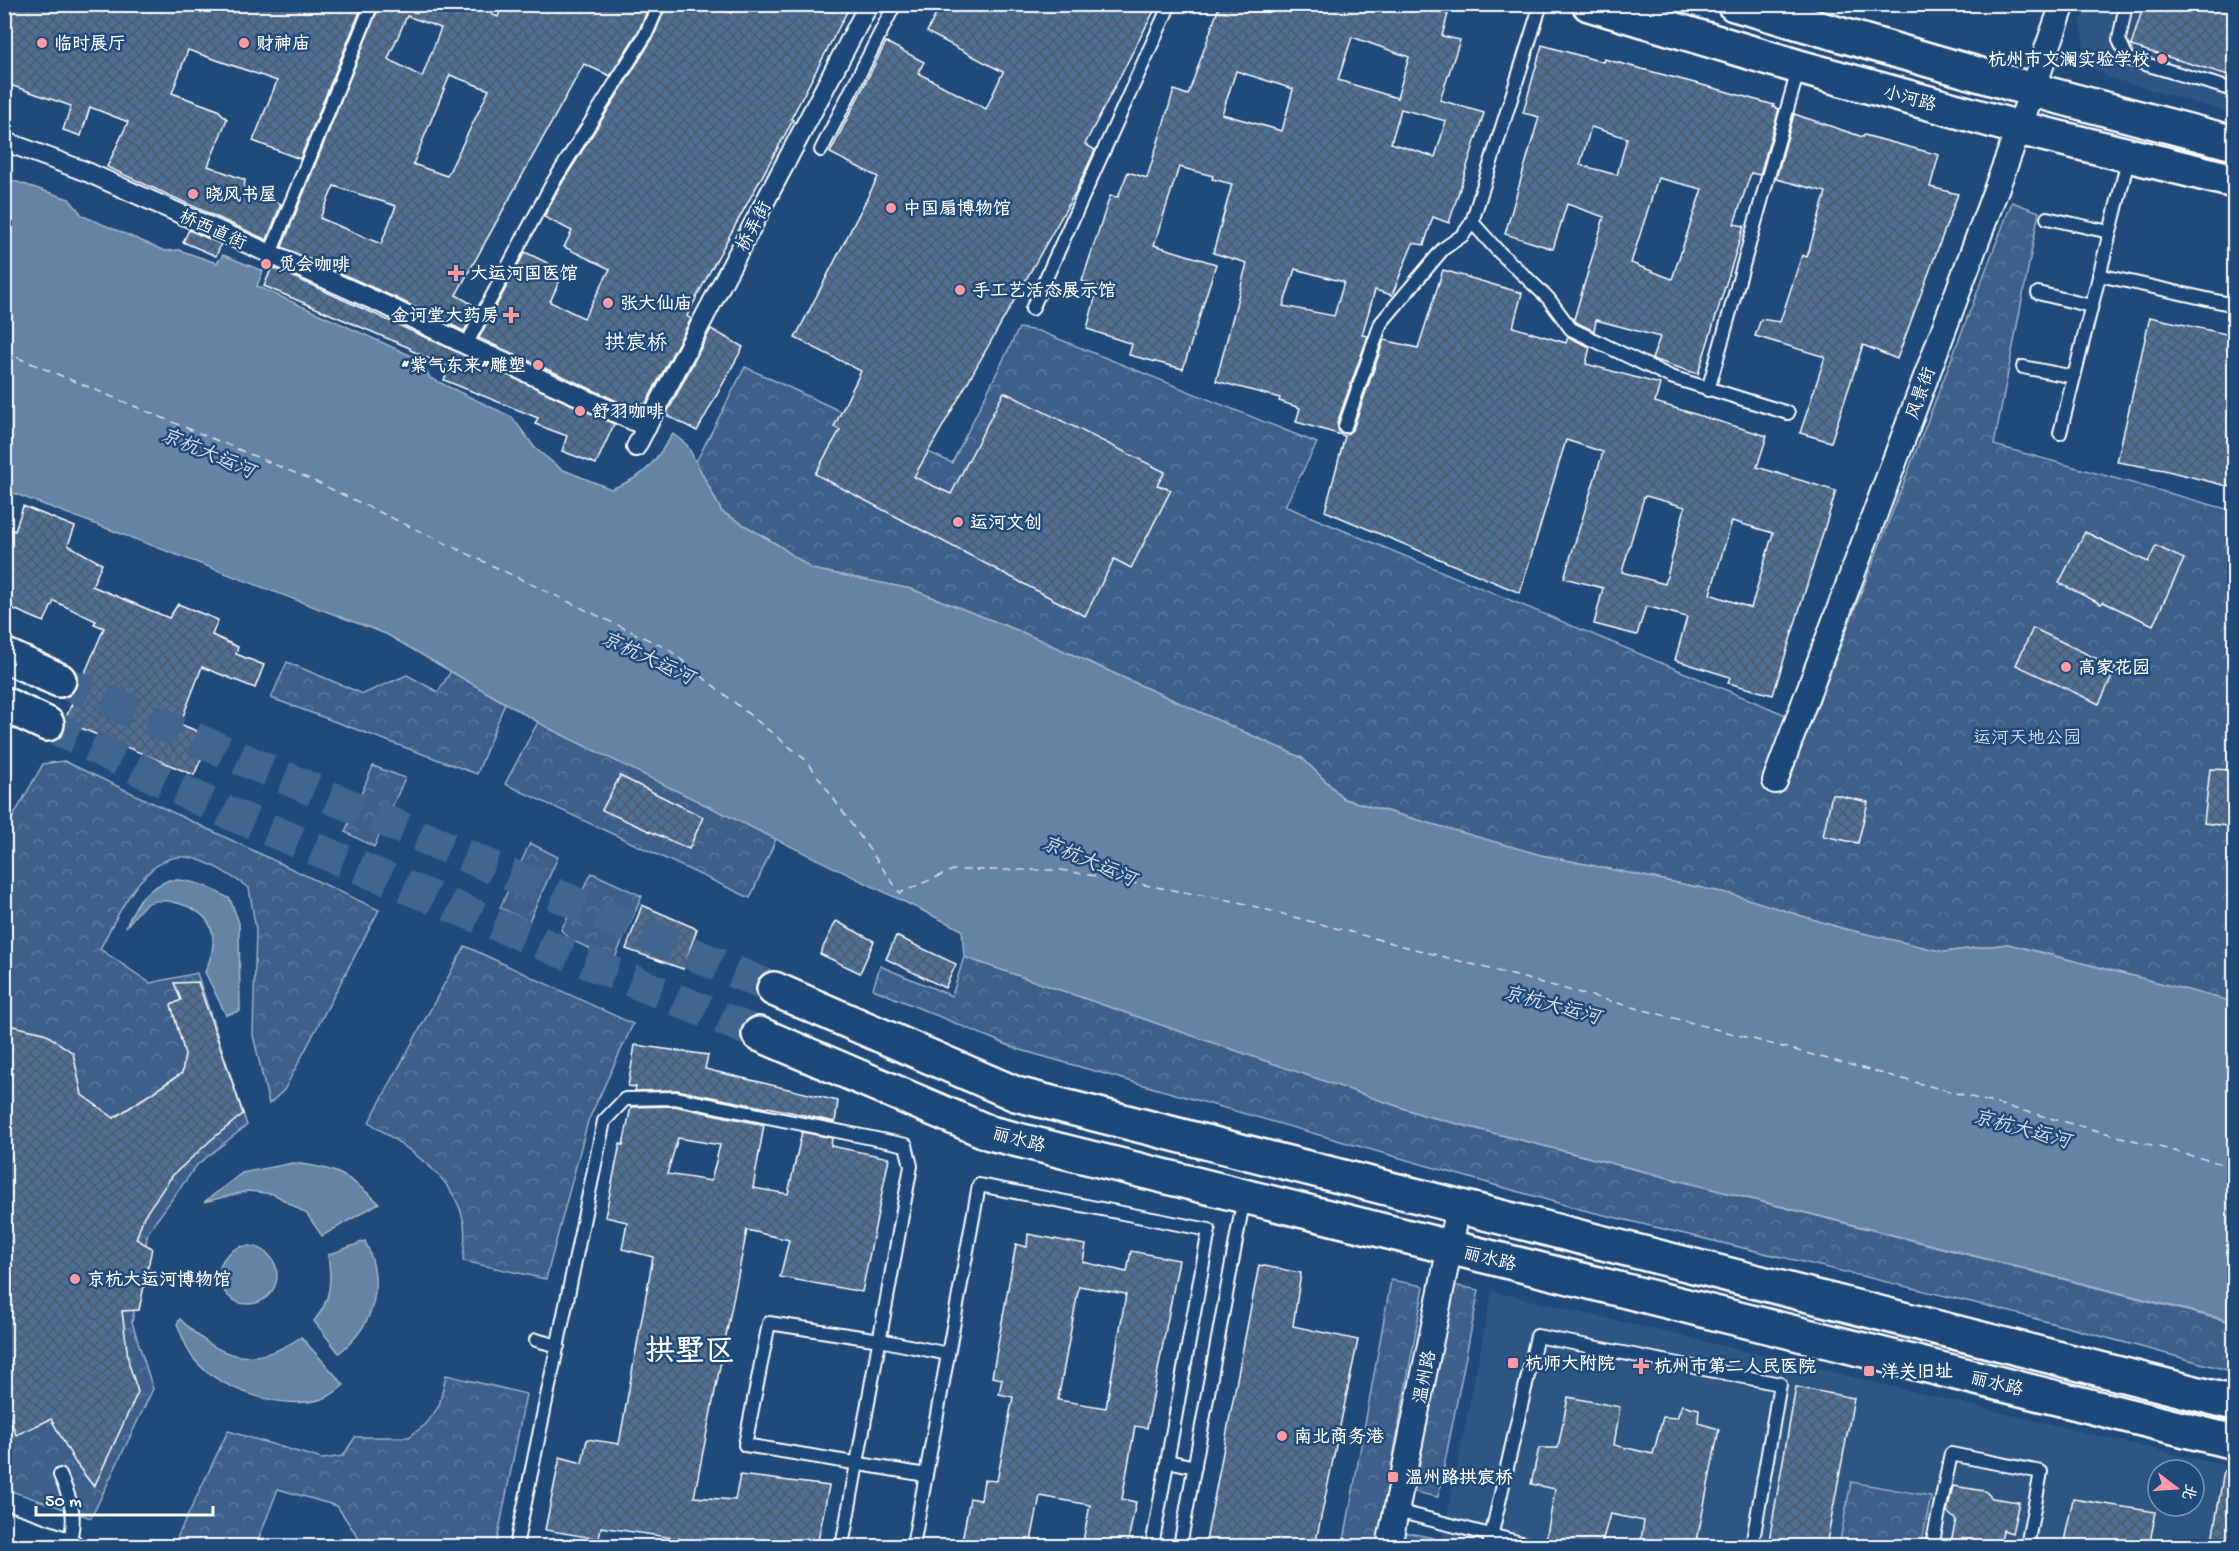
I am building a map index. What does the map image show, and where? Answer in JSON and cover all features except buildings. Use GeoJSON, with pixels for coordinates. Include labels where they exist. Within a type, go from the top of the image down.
{"type":"FeatureCollection","features":[{"type":"Feature","properties":{"kind":"main road","name":"小河路"},"geometry":{"type":"LineString","coordinates":[[1589,4],[1799,67],[2019,128],[2235,181]]}},
{"type":"Feature","properties":{"kind":"main road"},"geometry":{"type":"LineString","coordinates":[[1734,4],[2033,90],[2235,143]]}},
{"type":"Feature","properties":{"kind":"main road"},"geometry":{"type":"LineString","coordinates":[[4,655],[59,680]]}},
{"type":"Feature","properties":{"kind":"main road"},"geometry":{"type":"LineString","coordinates":[[4,704],[47,724]]}},
{"type":"Feature","properties":{"kind":"main road"},"geometry":{"type":"LineString","coordinates":[[774,988],[1016,1094],[2235,1403]]}},
{"type":"Feature","properties":{"kind":"main road","name":"丽水路"},"geometry":{"type":"LineString","coordinates":[[759,1034],[990,1133],[2235,1442]]}},
{"type":"Feature","properties":{"kind":"street","name":"桥弄街"},"geometry":{"type":"LineString","coordinates":[[636,447],[869,4]]}},
{"type":"Feature","properties":{"kind":"street","name":"风景街"},"geometry":{"type":"LineString","coordinates":[[1775,781],[2019,128],[2063,4]]}},
{"type":"Feature","properties":{"kind":"street","name":"桥西直街"},"geometry":{"type":"LineString","coordinates":[[4,141],[87,172],[389,307],[466,345],[647,427]]}},
{"type":"Feature","properties":{"kind":"street","name":"温州路"},"geometry":{"type":"LineString","coordinates":[[1389,1546],[1458,1207]]}},
{"type":"Feature","properties":{"kind":"street"},"geometry":{"type":"LineString","coordinates":[[4,1523],[70,1546]]}},
{"type":"Feature","properties":{"kind":"lane"},"geometry":{"type":"LineString","coordinates":[[270,254],[372,4]]}},
{"type":"Feature","properties":{"kind":"lane"},"geometry":{"type":"LineString","coordinates":[[466,345],[552,184],[646,34],[659,4]]}},
{"type":"Feature","properties":{"kind":"lane"},"geometry":{"type":"LineString","coordinates":[[821,150],[895,4]]}},
{"type":"Feature","properties":{"kind":"lane"},"geometry":{"type":"LineString","coordinates":[[1032,309],[1170,4]]}},
{"type":"Feature","properties":{"kind":"lane"},"geometry":{"type":"LineString","coordinates":[[1346,426],[1381,323],[1443,249],[1463,235],[1472,222],[1540,4]]}},
{"type":"Feature","properties":{"kind":"lane"},"geometry":{"type":"LineString","coordinates":[[2126,4],[2119,40],[2128,59],[2235,90]]}},
{"type":"Feature","properties":{"kind":"lane"},"geometry":{"type":"LineString","coordinates":[[1708,390],[1799,67]]}},
{"type":"Feature","properties":{"kind":"lane"},"geometry":{"type":"LineString","coordinates":[[2060,433],[2129,155]]}},
{"type":"Feature","properties":{"kind":"lane"},"geometry":{"type":"LineString","coordinates":[[2048,218],[2109,232]]}},
{"type":"Feature","properties":{"kind":"lane"},"geometry":{"type":"LineString","coordinates":[[1472,222],[1497,250],[1548,298],[1571,329],[1671,377],[1788,413]]}},
{"type":"Feature","properties":{"kind":"lane"},"geometry":{"type":"LineString","coordinates":[[2099,275],[2235,305]]}},
{"type":"Feature","properties":{"kind":"lane"},"geometry":{"type":"LineString","coordinates":[[2038,293],[2091,306]]}},
{"type":"Feature","properties":{"kind":"lane"},"geometry":{"type":"LineString","coordinates":[[2023,367],[2074,377]]}},
{"type":"Feature","properties":{"kind":"lane"},"geometry":{"type":"LineString","coordinates":[[516,1546],[604,1121],[625,1100],[675,1098],[906,1145],[911,1166],[842,1546]]}},
{"type":"Feature","properties":{"kind":"lane"},"geometry":{"type":"LineString","coordinates":[[914,1546],[979,1185],[1209,1230],[1152,1546]]}},
{"type":"Feature","properties":{"kind":"lane"},"geometry":{"type":"LineString","coordinates":[[1180,1546],[1245,1196]]}},
{"type":"Feature","properties":{"kind":"lane"},"geometry":{"type":"LineString","coordinates":[[926,1475],[745,1445],[770,1323],[880,1340],[948,1354]]}},
{"type":"Feature","properties":{"kind":"lane"},"geometry":{"type":"LineString","coordinates":[[1490,1541],[1537,1336],[1780,1384],[1752,1546]]}},
{"type":"Feature","properties":{"kind":"lane"},"geometry":{"type":"LineString","coordinates":[[536,1340],[558,1346]]}},
{"type":"Feature","properties":{"kind":"lane"},"geometry":{"type":"LineString","coordinates":[[1932,1546],[1951,1454],[2041,1472],[2027,1546]]}},
{"type":"Feature","properties":{"kind":"lane"},"geometry":{"type":"LineString","coordinates":[[1168,1461],[1195,1467]]}},
{"type":"Feature","properties":{"kind":"lane"},"geometry":{"type":"LineString","coordinates":[[60,1475],[71,1502],[74,1530],[70,1546]]}},
{"type":"Feature","properties":{"kind":"lane"},"geometry":{"type":"LineString","coordinates":[[1397,1511],[1490,1541],[1533,1546]]}},
{"type":"Feature","properties":{"kind":"shaded area","name":"杭州市文澜实验学校"},"geometry":{"type":"Polygon","coordinates":[[[2086,5],[2234,5],[2234,114],[2110,78],[2093,68],[2085,50],[2080,24],[2086,5]]]}},
{"type":"Feature","properties":{"kind":"shaded area","name":"杭州市第二人民医院"},"geometry":{"type":"Polygon","coordinates":[[[1492,1291],[2192,1458],[2146,1458],[2146,1518],[2206,1518],[2206,1461],[2234,1468],[2234,1546],[1441,1546],[1492,1291]]]}},
{"type":"Feature","properties":{"kind":"green space","name":"运河天地公园"},"geometry":{"type":"Polygon","coordinates":[[[2012,202],[2039,212],[1994,445],[2234,511],[2234,1002],[2008,944],[1944,952],[1841,928],[1731,894],[1541,855],[1344,799],[1302,758],[1022,632],[911,589],[812,569],[778,545],[722,512],[696,462],[745,367],[952,463],[1019,328],[1039,331],[1317,443],[1285,506],[1786,715],[1809,728],[2012,202]]]}},
{"type":"Feature","properties":{"kind":"green space"},"geometry":{"type":"Polygon","coordinates":[[[287,662],[363,694],[407,675],[438,692],[451,671],[505,703],[477,774],[271,698],[287,662]]]}},
{"type":"Feature","properties":{"kind":"green space"},"geometry":{"type":"Polygon","coordinates":[[[538,722],[776,839],[750,898],[505,784],[538,722]]]}},
{"type":"Feature","properties":{"kind":"green space"},"geometry":{"type":"Polygon","coordinates":[[[64,761],[379,910],[284,1090],[269,1104],[253,1035],[256,930],[249,888],[215,867],[196,859],[178,857],[165,861],[141,880],[113,923],[100,949],[150,983],[197,973],[247,1125],[197,1165],[148,1232],[132,1322],[153,1389],[91,1518],[5,1489],[5,831],[43,764],[64,761]]]}},
{"type":"Feature","properties":{"kind":"green space"},"geometry":{"type":"Polygon","coordinates":[[[373,766],[405,778],[374,847],[345,832],[373,766]]]}},
{"type":"Feature","properties":{"kind":"green space"},"geometry":{"type":"Polygon","coordinates":[[[530,843],[558,857],[529,921],[500,908],[530,843]]]}},
{"type":"Feature","properties":{"kind":"green space"},"geometry":{"type":"Polygon","coordinates":[[[592,873],[642,896],[614,960],[571,940],[561,930],[592,873]]]}},
{"type":"Feature","properties":{"kind":"green space"},"geometry":{"type":"Polygon","coordinates":[[[465,946],[633,1024],[588,1121],[546,1279],[463,1261],[464,1224],[451,1191],[427,1164],[369,1122],[465,946]]]}},
{"type":"Feature","properties":{"kind":"green space"},"geometry":{"type":"Polygon","coordinates":[[[964,957],[1423,1115],[2234,1323],[2234,1372],[1992,1307],[1579,1209],[1017,1049],[873,989],[880,966],[952,996],[964,957]]]}},
{"type":"Feature","properties":{"kind":"green space"},"geometry":{"type":"Polygon","coordinates":[[[1391,1280],[1424,1286],[1377,1546],[1343,1546],[1391,1280]]]}},
{"type":"Feature","properties":{"kind":"green space"},"geometry":{"type":"Polygon","coordinates":[[[1453,1285],[1479,1290],[1438,1497],[1414,1492],[1453,1285]]]}},
{"type":"Feature","properties":{"kind":"green space"},"geometry":{"type":"Polygon","coordinates":[[[446,1375],[526,1394],[496,1546],[364,1546],[337,1506],[278,1489],[256,1546],[200,1546],[176,1540],[228,1431],[322,1459],[343,1456],[355,1437],[409,1437],[426,1424],[439,1406],[446,1375]]]}},
{"type":"Feature","properties":{"kind":"green space"},"geometry":{"type":"Polygon","coordinates":[[[1851,1482],[1931,1496],[1921,1546],[1839,1546],[1851,1482]]]}},
{"type":"Feature","properties":{"kind":"green space"},"geometry":{"type":"Polygon","coordinates":[[[1405,1532],[1434,1538],[1432,1546],[1402,1546],[1405,1532]]]}},
{"type":"Feature","properties":{"kind":"water","name":"京杭大运河"},"geometry":{"type":"Polygon","coordinates":[[[5,178],[69,199],[83,216],[165,251],[179,250],[217,263],[223,255],[263,271],[257,286],[421,360],[430,378],[512,417],[535,448],[561,469],[611,489],[633,479],[648,468],[673,434],[687,445],[722,512],[778,545],[812,569],[911,589],[1022,632],[1302,758],[1344,799],[1541,855],[1731,894],[1841,928],[1944,952],[2008,944],[2234,1002],[2234,1322],[1423,1115],[964,957],[962,930],[550,729],[386,634],[5,490],[5,178]]]}},
{"type":"Feature","properties":{"kind":"water"},"geometry":{"type":"Polygon","coordinates":[[[169,880],[201,885],[230,899],[239,923],[240,1011],[226,1015],[205,972],[213,947],[213,936],[205,918],[197,912],[173,902],[155,901],[145,905],[126,927],[146,893],[169,880]]]}},
{"type":"Feature","properties":{"kind":"water"},"geometry":{"type":"Polygon","coordinates":[[[293,1163],[320,1167],[341,1174],[379,1203],[322,1236],[307,1214],[274,1194],[248,1191],[204,1202],[242,1173],[293,1163]]]}},
{"type":"Feature","properties":{"kind":"water"},"geometry":{"type":"Polygon","coordinates":[[[365,1241],[375,1272],[373,1302],[369,1316],[361,1329],[352,1342],[339,1353],[314,1321],[324,1306],[329,1290],[328,1255],[365,1241]]]}},
{"type":"Feature","properties":{"kind":"water"},"geometry":{"type":"Polygon","coordinates":[[[242,1246],[254,1246],[269,1254],[277,1269],[277,1281],[269,1296],[254,1304],[242,1304],[227,1296],[219,1281],[219,1269],[227,1254],[242,1246]]]}},
{"type":"Feature","properties":{"kind":"water"},"geometry":{"type":"Polygon","coordinates":[[[180,1319],[208,1343],[237,1355],[267,1354],[301,1337],[344,1385],[329,1396],[296,1403],[276,1401],[237,1389],[204,1370],[193,1358],[177,1324],[180,1319]]]}},
{"type":"Feature","properties":{"kind":"ferry route"},"geometry":{"type":"LineString","coordinates":[[4,352],[312,480],[668,649],[807,761],[900,893],[953,870],[1061,870],[1234,901],[2234,1167]]}},
{"type":"Feature","properties":{"kind":"tunnel"},"geometry":{"type":"LineString","coordinates":[[59,680],[774,989]]}},
{"type":"Feature","properties":{"kind":"tunnel"},"geometry":{"type":"LineString","coordinates":[[47,724],[224,811],[759,1034]]}},
{"type":"Feature","properties":{"kind":"place","name":"临时展厅"},"geometry":{"type":"Point","coordinates":[42,43]}},
{"type":"Feature","properties":{"kind":"place","name":"财神庙"},"geometry":{"type":"Point","coordinates":[244,43]}},
{"type":"Feature","properties":{"kind":"place","name":"杭州市文澜实验学校"},"geometry":{"type":"Point","coordinates":[2162,59]}},
{"type":"Feature","properties":{"kind":"place","name":"晓风书屋"},"geometry":{"type":"Point","coordinates":[193,194]}},
{"type":"Feature","properties":{"kind":"place","name":"中国扇博物馆"},"geometry":{"type":"Point","coordinates":[891,208]}},
{"type":"Feature","properties":{"kind":"place","name":"觅会咖啡"},"geometry":{"type":"Point","coordinates":[266,264]}},
{"type":"Feature","properties":{"kind":"place","name":"大运河国医馆"},"geometry":{"type":"Point","coordinates":[456,273]}},
{"type":"Feature","properties":{"kind":"place","name":"手工艺活态展示馆"},"geometry":{"type":"Point","coordinates":[960,290]}},
{"type":"Feature","properties":{"kind":"place","name":"张大仙庙"},"geometry":{"type":"Point","coordinates":[608,303]}},
{"type":"Feature","properties":{"kind":"place","name":"金诃堂大药房"},"geometry":{"type":"Point","coordinates":[511,315]}},
{"type":"Feature","properties":{"kind":"place","name":"“紫气东来”雕塑"},"geometry":{"type":"Point","coordinates":[538,365]}},
{"type":"Feature","properties":{"kind":"place","name":"舒羽咖啡"},"geometry":{"type":"Point","coordinates":[580,411]}},
{"type":"Feature","properties":{"kind":"place","name":"运河文创"},"geometry":{"type":"Point","coordinates":[958,522]}},
{"type":"Feature","properties":{"kind":"place","name":"高家花园"},"geometry":{"type":"Point","coordinates":[2066,667]}},
{"type":"Feature","properties":{"kind":"place","name":"京杭大运河博物馆"},"geometry":{"type":"Point","coordinates":[75,1279]}},
{"type":"Feature","properties":{"kind":"place","name":"杭师大附院"},"geometry":{"type":"Point","coordinates":[1513,1363]}},
{"type":"Feature","properties":{"kind":"place","name":"杭州市第二人民医院"},"geometry":{"type":"Point","coordinates":[1641,1366]}},
{"type":"Feature","properties":{"kind":"place","name":"洋关旧址"},"geometry":{"type":"Point","coordinates":[1869,1371]}},
{"type":"Feature","properties":{"kind":"place","name":"南北商务港"},"geometry":{"type":"Point","coordinates":[1282,1436]}},
{"type":"Feature","properties":{"kind":"place","name":"温州路拱宸桥"},"geometry":{"type":"Point","coordinates":[1393,1477]}},
{"type":"Feature","properties":{"kind":"district","name":"拱宸桥"},"geometry":{"type":"Point","coordinates":[636,342]}},
{"type":"Feature","properties":{"kind":"district","name":"拱墅区"},"geometry":{"type":"Point","coordinates":[690,1350]}}]}
